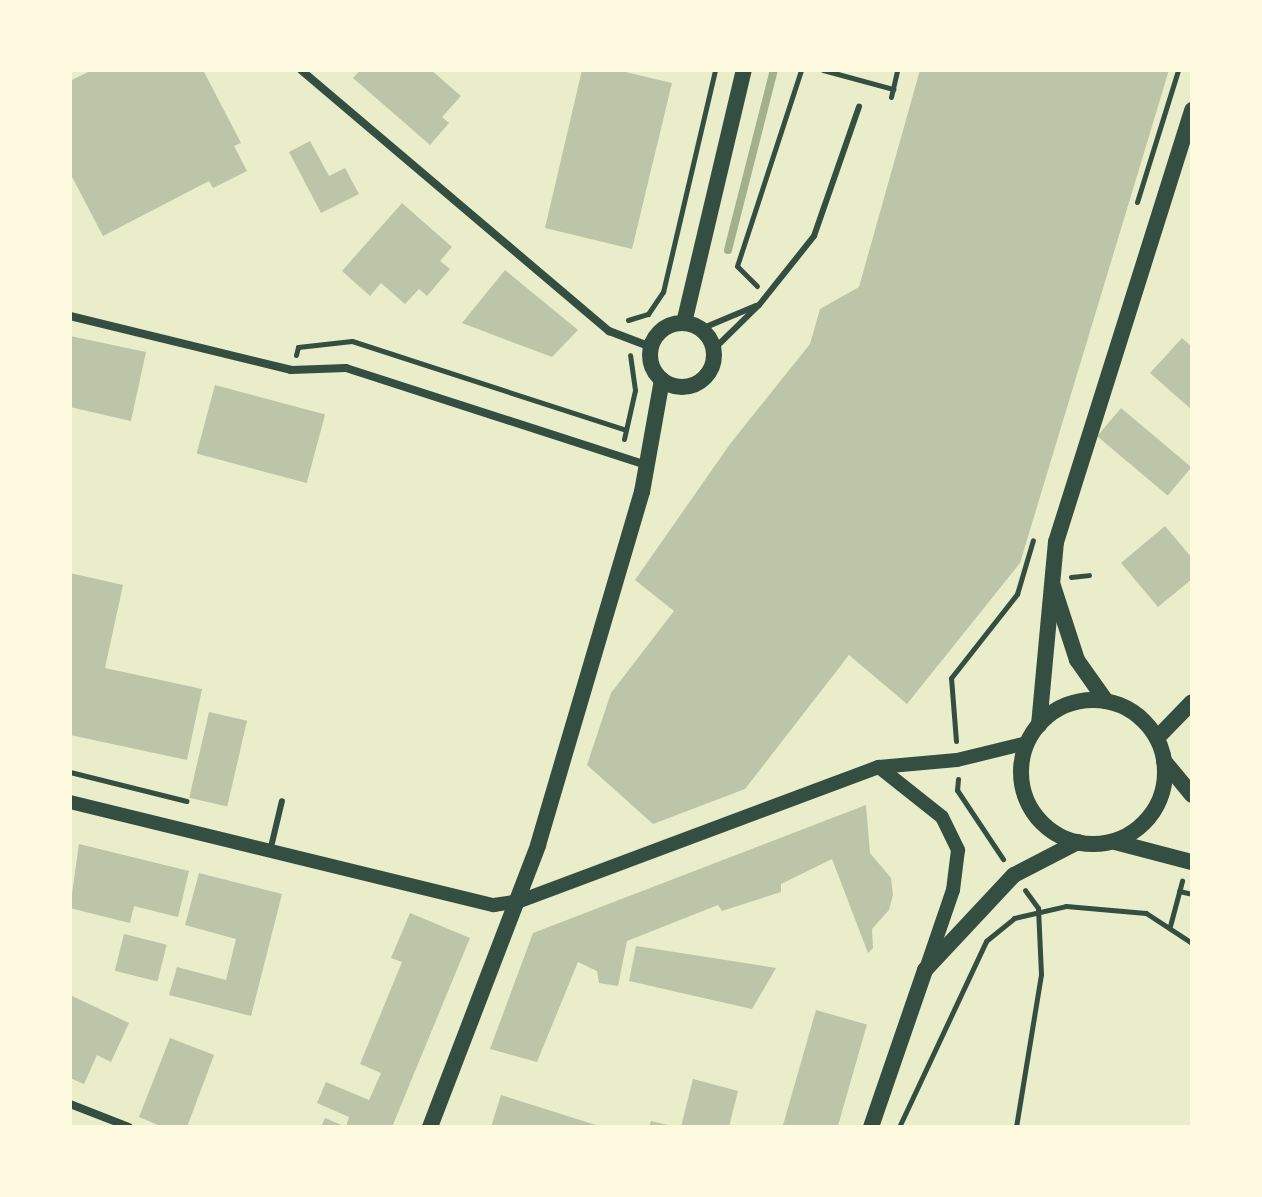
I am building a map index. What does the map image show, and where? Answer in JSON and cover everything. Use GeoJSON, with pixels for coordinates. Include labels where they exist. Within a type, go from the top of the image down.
{"type":"FeatureCollection","features":[{"type":"Feature","properties":{"kind":"main road"},"geometry":{"type":"LineString","coordinates":[[684,323],[744,70]]}},
{"type":"Feature","properties":{"kind":"main road"},"geometry":{"type":"LineString","coordinates":[[1039,725],[1056,542],[1186,150],[1192,110]]}},
{"type":"Feature","properties":{"kind":"main road"},"geometry":{"type":"LineString","coordinates":[[430,1127],[520,901],[648,465],[662,380],[650,359],[651,347],[663,329],[684,323],[701,329],[713,350],[713,362],[698,382],[686,386],[662,380]]}},
{"type":"Feature","properties":{"kind":"main road"},"geometry":{"type":"LineString","coordinates":[[1051,580],[1077,660],[1106,701]]}},
{"type":"Feature","properties":{"kind":"main road"},"geometry":{"type":"LineString","coordinates":[[1114,841],[1137,830],[1156,808],[1165,783],[1164,761],[1157,738],[1136,714],[1106,701],[1069,704],[1039,725],[1027,743],[1022,779],[1034,813],[1061,836],[1078,842],[1114,841],[1192,862]]}},
{"type":"Feature","properties":{"kind":"main road"},"geometry":{"type":"LineString","coordinates":[[1157,738],[1192,702]]}},
{"type":"Feature","properties":{"kind":"main road"},"geometry":{"type":"LineString","coordinates":[[1164,761],[1192,795]]}},
{"type":"Feature","properties":{"kind":"main road"},"geometry":{"type":"LineString","coordinates":[[871,1127],[925,970],[1014,875],[1078,842]]}},
{"type":"Feature","properties":{"kind":"street"},"geometry":{"type":"LineString","coordinates":[[301,70],[596,321],[628,339],[651,347]]}},
{"type":"Feature","properties":{"kind":"street"},"geometry":{"type":"LineString","coordinates":[[70,316],[291,370],[346,368],[648,465]]}},
{"type":"Feature","properties":{"kind":"street"},"geometry":{"type":"LineString","coordinates":[[70,802],[271,847],[494,905],[520,901],[879,767],[957,760],[1027,743]]}},
{"type":"Feature","properties":{"kind":"street"},"geometry":{"type":"LineString","coordinates":[[879,767],[918,793],[942,817],[958,850],[953,890],[925,970]]}},
{"type":"Feature","properties":{"kind":"street"},"geometry":{"type":"LineString","coordinates":[[70,1104],[129,1127]]}},
{"type":"Feature","properties":{"kind":"lane"},"geometry":{"type":"LineString","coordinates":[[713,350],[759,305],[814,236],[859,107]]}},
{"type":"Feature","properties":{"kind":"lane"},"geometry":{"type":"LineString","coordinates":[[701,329],[759,305]]}},
{"type":"Feature","properties":{"kind":"lane"},"geometry":{"type":"LineString","coordinates":[[271,847],[282,801]]}},
{"type":"Feature","properties":{"kind":"path"},"geometry":{"type":"LineString","coordinates":[[620,457],[635,390],[625,321],[648,314],[663,292],[715,70]]}},
{"type":"Feature","properties":{"kind":"path"},"geometry":{"type":"LineString","coordinates":[[757,286],[737,266],[801,70]]}},
{"type":"Feature","properties":{"kind":"path"},"geometry":{"type":"LineString","coordinates":[[823,70],[893,89]]}},
{"type":"Feature","properties":{"kind":"path"},"geometry":{"type":"LineString","coordinates":[[891,97],[897,70]]}},
{"type":"Feature","properties":{"kind":"path"},"geometry":{"type":"LineString","coordinates":[[291,370],[298,347],[352,341],[626,430]]}},
{"type":"Feature","properties":{"kind":"path"},"geometry":{"type":"LineString","coordinates":[[957,751],[951,678],[1017,594]]}},
{"type":"Feature","properties":{"kind":"path"},"geometry":{"type":"LineString","coordinates":[[958,771],[957,790],[1005,862]]}},
{"type":"Feature","properties":{"kind":"path"},"geometry":{"type":"LineString","coordinates":[[70,772],[186,801]]}},
{"type":"Feature","properties":{"kind":"path"},"geometry":{"type":"LineString","coordinates":[[1170,926],[1182,879]]}},
{"type":"Feature","properties":{"kind":"path"},"geometry":{"type":"LineString","coordinates":[[1179,891],[1192,894]]}},
{"type":"Feature","properties":{"kind":"path"},"geometry":{"type":"LineString","coordinates":[[1016,1127],[1041,974],[1038,908]]}},
{"type":"Feature","properties":{"kind":"path"},"geometry":{"type":"LineString","coordinates":[[899,1127],[986,941],[1014,918],[1038,908],[1146,913],[1192,943]]}},
{"type":"Feature","properties":{"kind":"building"},"geometry":{"type":"Polygon","coordinates":[[[92,70],[203,70],[241,143],[234,146],[247,171],[213,188],[209,181],[103,236],[70,173],[70,81],[92,70]]]}},
{"type":"Feature","properties":{"kind":"building"},"geometry":{"type":"Polygon","coordinates":[[[360,70],[431,70],[461,96],[442,117],[449,123],[430,145],[353,78],[360,70]]]}},
{"type":"Feature","properties":{"kind":"building"},"geometry":{"type":"Polygon","coordinates":[[[582,70],[617,70],[672,83],[632,249],[545,228],[582,70]]]}},
{"type":"Feature","properties":{"kind":"building"},"geometry":{"type":"Polygon","coordinates":[[[920,70],[1169,70],[1020,563],[907,704],[849,655],[745,789],[653,824],[587,765],[611,693],[674,611],[635,580],[730,444],[810,344],[820,309],[859,287],[920,70]]]}},
{"type":"Feature","properties":{"kind":"building"},"geometry":{"type":"Polygon","coordinates":[[[310,141],[329,176],[345,168],[359,194],[321,213],[289,152],[310,141]]]}},
{"type":"Feature","properties":{"kind":"building"},"geometry":{"type":"Polygon","coordinates":[[[402,203],[452,247],[440,261],[450,269],[427,296],[419,289],[405,304],[381,283],[370,296],[342,271],[402,203]]]}},
{"type":"Feature","properties":{"kind":"building"},"geometry":{"type":"Polygon","coordinates":[[[505,270],[578,330],[552,357],[462,323],[505,270]]]}},
{"type":"Feature","properties":{"kind":"building"},"geometry":{"type":"Polygon","coordinates":[[[70,336],[146,352],[131,421],[70,407],[70,336]]]}},
{"type":"Feature","properties":{"kind":"building"},"geometry":{"type":"Polygon","coordinates":[[[1182,338],[1192,347],[1192,410],[1150,373],[1182,338]]]}},
{"type":"Feature","properties":{"kind":"building"},"geometry":{"type":"Polygon","coordinates":[[[215,385],[325,415],[307,483],[197,454],[215,385]]]}},
{"type":"Feature","properties":{"kind":"building"},"geometry":{"type":"Polygon","coordinates":[[[1121,408],[1191,467],[1168,495],[1097,436],[1121,408]]]}},
{"type":"Feature","properties":{"kind":"building"},"geometry":{"type":"Polygon","coordinates":[[[1165,526],[1192,558],[1192,579],[1158,607],[1121,563],[1165,526]]]}},
{"type":"Feature","properties":{"kind":"building"},"geometry":{"type":"Polygon","coordinates":[[[70,573],[123,585],[105,668],[202,689],[187,760],[70,735],[70,573]]]}},
{"type":"Feature","properties":{"kind":"building"},"geometry":{"type":"Polygon","coordinates":[[[209,712],[247,721],[227,807],[189,798],[209,712]]]}},
{"type":"Feature","properties":{"kind":"building"},"geometry":{"type":"Polygon","coordinates":[[[866,805],[870,853],[891,878],[893,895],[889,910],[872,929],[873,948],[868,953],[832,859],[781,884],[781,892],[722,911],[718,905],[627,941],[618,986],[599,983],[597,971],[578,962],[537,1062],[490,1049],[533,933],[866,805]]]}},
{"type":"Feature","properties":{"kind":"building"},"geometry":{"type":"Polygon","coordinates":[[[79,844],[189,871],[178,917],[134,906],[130,923],[70,908],[79,844]]]}},
{"type":"Feature","properties":{"kind":"building"},"geometry":{"type":"Polygon","coordinates":[[[199,873],[282,894],[251,1016],[169,995],[177,967],[226,980],[236,939],[185,925],[199,873]]]}},
{"type":"Feature","properties":{"kind":"building"},"geometry":{"type":"Polygon","coordinates":[[[410,913],[470,938],[392,1127],[346,1127],[349,1117],[317,1103],[326,1082],[369,1100],[381,1073],[360,1064],[402,962],[391,958],[410,913]]]}},
{"type":"Feature","properties":{"kind":"building"},"geometry":{"type":"Polygon","coordinates":[[[124,934],[167,945],[157,982],[115,971],[124,934]]]}},
{"type":"Feature","properties":{"kind":"building"},"geometry":{"type":"Polygon","coordinates":[[[636,946],[776,968],[752,1009],[629,981],[636,946]]]}},
{"type":"Feature","properties":{"kind":"building"},"geometry":{"type":"Polygon","coordinates":[[[70,995],[129,1023],[111,1062],[97,1055],[84,1084],[70,1078],[70,995]]]}},
{"type":"Feature","properties":{"kind":"building"},"geometry":{"type":"Polygon","coordinates":[[[816,1010],[867,1025],[838,1127],[782,1127],[816,1010]]]}},
{"type":"Feature","properties":{"kind":"building"},"geometry":{"type":"Polygon","coordinates":[[[170,1038],[214,1055],[187,1127],[163,1127],[139,1117],[170,1038]]]}},
{"type":"Feature","properties":{"kind":"building"},"geometry":{"type":"Polygon","coordinates":[[[693,1079],[738,1091],[729,1127],[681,1127],[693,1079]]]}},
{"type":"Feature","properties":{"kind":"building"},"geometry":{"type":"Polygon","coordinates":[[[501,1095],[599,1126],[599,1127],[491,1127],[501,1095]]]}},
{"type":"Feature","properties":{"kind":"building"},"geometry":{"type":"Polygon","coordinates":[[[325,1118],[346,1127],[321,1127],[325,1118]]]}},
{"type":"Feature","properties":{"kind":"building"},"geometry":{"type":"Polygon","coordinates":[[[651,1121],[672,1126],[672,1127],[649,1127],[651,1121]]]}},
{"type":"Feature","properties":{"kind":"waterway"},"geometry":{"type":"LineString","coordinates":[[728,250],[774,70]]}}]}
